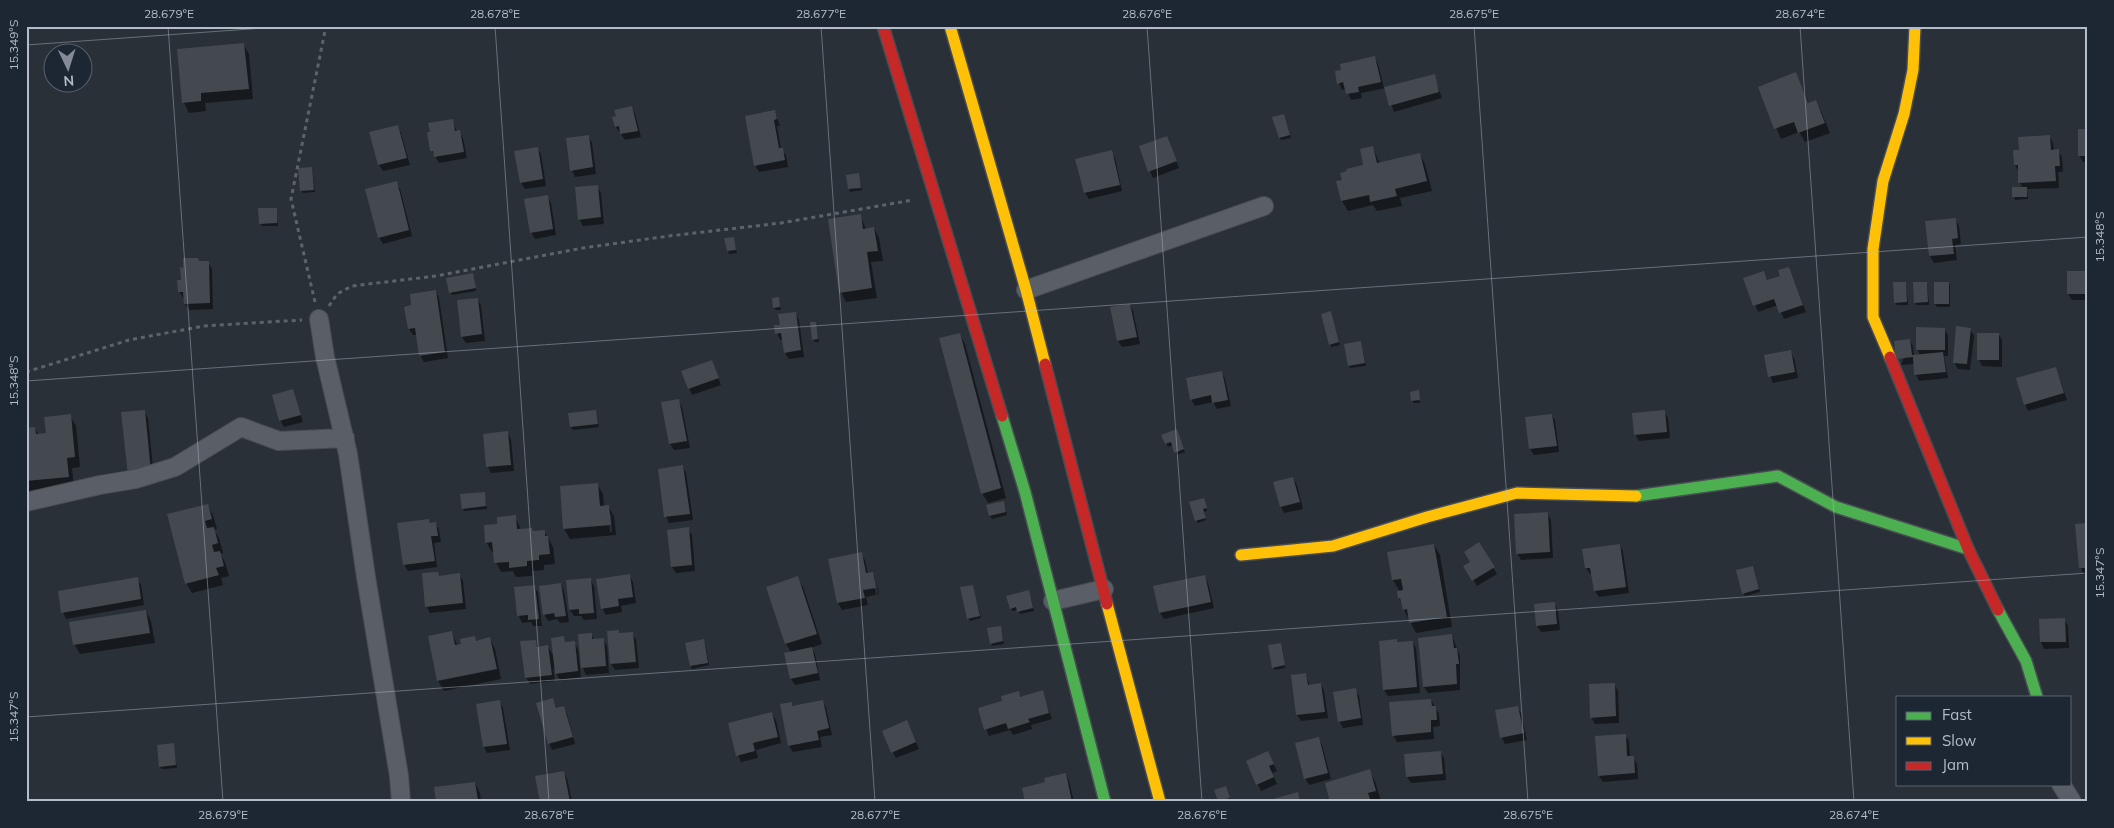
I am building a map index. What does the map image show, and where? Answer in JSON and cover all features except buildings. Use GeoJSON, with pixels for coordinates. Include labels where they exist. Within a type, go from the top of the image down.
{"type":"FeatureCollection","features":[{"type":"Feature","properties":{"kind":"street"},"geometry":{"type":"LineString","coordinates":[[883,26],[1025,492],[1105,802]]}},
{"type":"Feature","properties":{"kind":"street"},"geometry":{"type":"LineString","coordinates":[[950,26],[1026,290],[1072,472],[1160,802]]}},
{"type":"Feature","properties":{"kind":"street"},"geometry":{"type":"LineString","coordinates":[[1916,26],[1913,70],[1906,105],[1883,181],[1873,249],[1873,317],[1968,549],[1990,596],[2026,660],[2037,696]]}},
{"type":"Feature","properties":{"kind":"street"},"geometry":{"type":"LineString","coordinates":[[1026,290],[1264,206]]}},
{"type":"Feature","properties":{"kind":"street"},"geometry":{"type":"LineString","coordinates":[[320,319],[325,357],[345,438],[399,776],[401,802]]}},
{"type":"Feature","properties":{"kind":"street"},"geometry":{"type":"LineString","coordinates":[[26,502],[100,484],[136,479],[176,467],[240,427],[279,441],[345,438]]}},
{"type":"Feature","properties":{"kind":"street"},"geometry":{"type":"LineString","coordinates":[[1241,555],[1333,546],[1427,517],[1517,493],[1643,496],[1778,476],[1836,507],[1968,549]]}},
{"type":"Feature","properties":{"kind":"street"},"geometry":{"type":"LineString","coordinates":[[1053,602],[1104,589]]}},
{"type":"Feature","properties":{"kind":"street"},"geometry":{"type":"LineString","coordinates":[[2062,786],[2072,802]]}},
{"type":"Feature","properties":{"kind":"path"},"geometry":{"type":"LineString","coordinates":[[320,319],[291,199],[326,26]]}},
{"type":"Feature","properties":{"kind":"path"},"geometry":{"type":"LineString","coordinates":[[320,319],[337,294],[352,286],[436,276],[583,248],[781,223],[936,196]]}},
{"type":"Feature","properties":{"kind":"path"},"geometry":{"type":"LineString","coordinates":[[26,372],[129,340],[204,326],[320,319]]}},
{"type":"Feature","properties":{"kind":"traffic: fast"},"geometry":{"type":"LineString","coordinates":[[1002,416],[1025,492],[1105,802]]}},
{"type":"Feature","properties":{"kind":"traffic: fast"},"geometry":{"type":"LineString","coordinates":[[1636,496],[1778,476],[1836,507],[1968,549]]}},
{"type":"Feature","properties":{"kind":"traffic: fast"},"geometry":{"type":"LineString","coordinates":[[1998,610],[2026,661],[2037,696]]}},
{"type":"Feature","properties":{"kind":"traffic: slow"},"geometry":{"type":"LineString","coordinates":[[950,26],[1026,290],[1045,364]]}},
{"type":"Feature","properties":{"kind":"traffic: slow"},"geometry":{"type":"LineString","coordinates":[[1890,357],[1873,317],[1873,249],[1883,181],[1904,114],[1913,70],[1915,26]]}},
{"type":"Feature","properties":{"kind":"traffic: slow"},"geometry":{"type":"LineString","coordinates":[[1241,555],[1333,546],[1427,517],[1517,493],[1636,496]]}},
{"type":"Feature","properties":{"kind":"traffic: slow"},"geometry":{"type":"LineString","coordinates":[[1107,604],[1160,802]]}},
{"type":"Feature","properties":{"kind":"traffic: jam"},"geometry":{"type":"LineString","coordinates":[[883,26],[1002,416]]}},
{"type":"Feature","properties":{"kind":"traffic: jam"},"geometry":{"type":"LineString","coordinates":[[1890,357],[1968,549],[1998,610]]}},
{"type":"Feature","properties":{"kind":"traffic: jam"},"geometry":{"type":"LineString","coordinates":[[1045,364],[1107,604]]}}]}
